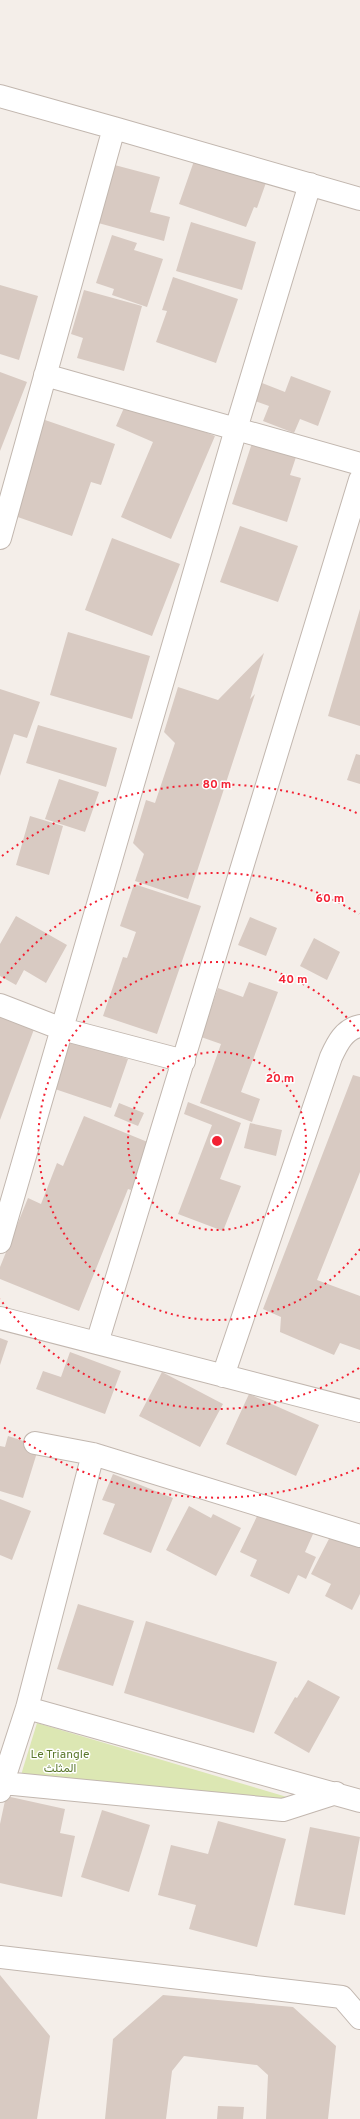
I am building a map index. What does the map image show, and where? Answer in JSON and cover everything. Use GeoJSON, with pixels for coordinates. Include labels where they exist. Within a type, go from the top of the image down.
{"type":"FeatureCollection","features":[{"type":"Feature","properties":{"kind":"street"},"geometry":{"type":"LineString","coordinates":[[0,96],[360,199]]}},
{"type":"Feature","properties":{"kind":"street"},"geometry":{"type":"LineString","coordinates":[[0,538],[114,128]]}},
{"type":"Feature","properties":{"kind":"street"},"geometry":{"type":"LineString","coordinates":[[0,1242],[236,429],[310,184]]}},
{"type":"Feature","properties":{"kind":"street"},"geometry":{"type":"LineString","coordinates":[[45,375],[360,464]]}},
{"type":"Feature","properties":{"kind":"street"},"geometry":{"type":"LineString","coordinates":[[97,1343],[360,480]]}},
{"type":"Feature","properties":{"kind":"street"},"geometry":{"type":"LineString","coordinates":[[0,1005],[62,1029],[184,1061]]}},
{"type":"Feature","properties":{"kind":"street"},"geometry":{"type":"LineString","coordinates":[[223,1376],[331,1057],[340,1039],[353,1027],[360,1026]]}},
{"type":"Feature","properties":{"kind":"street"},"geometry":{"type":"LineString","coordinates":[[0,1318],[360,1412]]}},
{"type":"Feature","properties":{"kind":"street"},"geometry":{"type":"LineString","coordinates":[[34,1442],[93,1454],[360,1536]]}},
{"type":"Feature","properties":{"kind":"street"},"geometry":{"type":"LineString","coordinates":[[93,1454],[27,1708],[1,1787],[283,1810],[336,1793]]}},
{"type":"Feature","properties":{"kind":"street"},"geometry":{"type":"LineString","coordinates":[[27,1708],[360,1800]]}},
{"type":"Feature","properties":{"kind":"street"},"geometry":{"type":"LineString","coordinates":[[0,1957],[342,1997],[360,2018]]}},
{"type":"Feature","properties":{"kind":"green space","name":"Le Triangle المثلث"},"geometry":{"type":"Polygon","coordinates":[[[37,1723],[287,1797],[293,1808],[17,1788],[37,1723]]]}},
{"type":"Feature","properties":{"kind":"building"},"geometry":{"type":"Polygon","coordinates":[[[194,161],[236,175],[239,167],[268,177],[257,208],[254,207],[246,227],[179,204],[194,161]]]}},
{"type":"Feature","properties":{"kind":"building"},"geometry":{"type":"Polygon","coordinates":[[[107,163],[160,177],[150,212],[170,217],[164,241],[91,221],[107,163]]]}},
{"type":"Feature","properties":{"kind":"building"},"geometry":{"type":"Polygon","coordinates":[[[191,222],[256,242],[242,290],[176,271],[191,222]]]}},
{"type":"Feature","properties":{"kind":"building"},"geometry":{"type":"Polygon","coordinates":[[[112,235],[137,243],[134,250],[163,259],[147,307],[112,295],[114,289],[96,283],[112,235]]]}},
{"type":"Feature","properties":{"kind":"building"},"geometry":{"type":"Polygon","coordinates":[[[173,277],[238,299],[216,363],[156,342],[167,311],[162,310],[173,277]]]}},
{"type":"Feature","properties":{"kind":"building"},"geometry":{"type":"Polygon","coordinates":[[[0,285],[38,296],[19,360],[0,354],[0,285]]]}},
{"type":"Feature","properties":{"kind":"building"},"geometry":{"type":"Polygon","coordinates":[[[84,290],[142,306],[124,371],[77,358],[83,338],[71,334],[84,290]]]}},
{"type":"Feature","properties":{"kind":"building"},"geometry":{"type":"Polygon","coordinates":[[[0,372],[27,382],[0,451],[0,372]]]}},
{"type":"Feature","properties":{"kind":"building"},"geometry":{"type":"Polygon","coordinates":[[[291,376],[331,391],[318,426],[300,419],[294,433],[263,421],[269,406],[255,401],[262,383],[285,392],[291,376]]]}},
{"type":"Feature","properties":{"kind":"building"},"geometry":{"type":"Polygon","coordinates":[[[127,401],[215,436],[171,539],[121,517],[153,442],[116,426],[127,401]]]}},
{"type":"Feature","properties":{"kind":"building"},"geometry":{"type":"Polygon","coordinates":[[[45,420],[115,444],[101,485],[91,482],[72,536],[12,515],[45,420]]]}},
{"type":"Feature","properties":{"kind":"building"},"geometry":{"type":"Polygon","coordinates":[[[253,440],[297,454],[290,475],[301,478],[287,522],[232,504],[253,440]]]}},
{"type":"Feature","properties":{"kind":"building"},"geometry":{"type":"Polygon","coordinates":[[[240,526],[298,546],[278,602],[220,582],[240,526]]]}},
{"type":"Feature","properties":{"kind":"building"},"geometry":{"type":"Polygon","coordinates":[[[112,538],[180,564],[152,636],[85,610],[112,538]]]}},
{"type":"Feature","properties":{"kind":"building"},"geometry":{"type":"Polygon","coordinates":[[[360,609],[360,726],[328,716],[360,609]]]}},
{"type":"Feature","properties":{"kind":"building"},"geometry":{"type":"Polygon","coordinates":[[[68,632],[150,656],[132,719],[50,695],[68,632]]]}},
{"type":"Feature","properties":{"kind":"building"},"geometry":{"type":"Polygon","coordinates":[[[264,653],[250,699],[255,694],[188,899],[135,881],[144,854],[133,843],[146,800],[155,803],[175,743],[164,732],[178,687],[218,700],[264,653]]]}},
{"type":"Feature","properties":{"kind":"building"},"geometry":{"type":"Polygon","coordinates":[[[0,689],[40,702],[27,738],[14,734],[0,776],[0,689]]]}},
{"type":"Feature","properties":{"kind":"building"},"geometry":{"type":"Polygon","coordinates":[[[38,725],[117,748],[106,787],[26,763],[38,725]]]}},
{"type":"Feature","properties":{"kind":"building"},"geometry":{"type":"Polygon","coordinates":[[[356,754],[360,755],[360,784],[347,780],[356,754]]]}},
{"type":"Feature","properties":{"kind":"building"},"geometry":{"type":"Polygon","coordinates":[[[59,779],[99,792],[85,832],[45,819],[59,779]]]}},
{"type":"Feature","properties":{"kind":"building"},"geometry":{"type":"Polygon","coordinates":[[[30,816],[63,826],[49,875],[16,865],[30,816]]]}},
{"type":"Feature","properties":{"kind":"building"},"geometry":{"type":"Polygon","coordinates":[[[134,884],[201,906],[157,1034],[103,1016],[123,957],[127,958],[136,932],[120,926],[134,884]]]}},
{"type":"Feature","properties":{"kind":"building"},"geometry":{"type":"Polygon","coordinates":[[[16,916],[67,945],[46,983],[24,970],[16,985],[0,976],[0,944],[16,916]]]}},
{"type":"Feature","properties":{"kind":"building"},"geometry":{"type":"Polygon","coordinates":[[[250,917],[277,928],[266,956],[238,945],[250,917]]]}},
{"type":"Feature","properties":{"kind":"building"},"geometry":{"type":"Polygon","coordinates":[[[314,938],[340,952],[327,980],[300,966],[314,938]]]}},
{"type":"Feature","properties":{"kind":"building"},"geometry":{"type":"Polygon","coordinates":[[[249,982],[278,992],[241,1092],[260,1099],[252,1122],[200,1103],[221,1044],[201,1037],[218,988],[243,997],[249,982]]]}},
{"type":"Feature","properties":{"kind":"building"},"geometry":{"type":"Polygon","coordinates":[[[0,1011],[36,1024],[0,1120],[0,1011]]]}},
{"type":"Feature","properties":{"kind":"building"},"geometry":{"type":"Polygon","coordinates":[[[66,1038],[128,1059],[111,1108],[49,1087],[66,1038]]]}},
{"type":"Feature","properties":{"kind":"building"},"geometry":{"type":"Polygon","coordinates":[[[353,1075],[360,1077],[360,1172],[317,1280],[360,1296],[360,1350],[340,1343],[334,1355],[280,1332],[281,1317],[263,1309],[353,1075]]]}},
{"type":"Feature","properties":{"kind":"building"},"geometry":{"type":"Polygon","coordinates":[[[188,1102],[241,1123],[220,1179],[241,1186],[223,1231],[178,1214],[212,1125],[184,1114],[188,1102]]]}},
{"type":"Feature","properties":{"kind":"building"},"geometry":{"type":"Polygon","coordinates":[[[119,1103],[144,1113],[138,1126],[114,1116],[119,1103]]]}},
{"type":"Feature","properties":{"kind":"building"},"geometry":{"type":"Polygon","coordinates":[[[84,1116],[150,1143],[131,1190],[128,1189],[79,1311],[0,1279],[0,1267],[28,1198],[41,1204],[57,1163],[63,1166],[84,1116]]]}},
{"type":"Feature","properties":{"kind":"building"},"geometry":{"type":"Polygon","coordinates":[[[250,1123],[282,1130],[276,1156],[244,1148],[250,1123]]]}},
{"type":"Feature","properties":{"kind":"building"},"geometry":{"type":"Polygon","coordinates":[[[0,1338],[8,1341],[0,1365],[0,1338]]]}},
{"type":"Feature","properties":{"kind":"building"},"geometry":{"type":"Polygon","coordinates":[[[70,1352],[121,1371],[105,1414],[36,1389],[43,1371],[61,1377],[70,1352]]]}},
{"type":"Feature","properties":{"kind":"building"},"geometry":{"type":"Polygon","coordinates":[[[162,1372],[223,1404],[200,1447],[139,1416],[162,1372]]]}},
{"type":"Feature","properties":{"kind":"building"},"geometry":{"type":"Polygon","coordinates":[[[249,1394],[319,1425],[296,1476],[226,1444],[249,1394]]]}},
{"type":"Feature","properties":{"kind":"building"},"geometry":{"type":"Polygon","coordinates":[[[8,1436],[39,1446],[23,1498],[0,1491],[0,1446],[5,1447],[8,1436]]]}},
{"type":"Feature","properties":{"kind":"building"},"geometry":{"type":"Polygon","coordinates":[[[113,1474],[173,1498],[151,1553],[103,1534],[115,1504],[102,1500],[113,1474]]]}},
{"type":"Feature","properties":{"kind":"building"},"geometry":{"type":"Polygon","coordinates":[[[0,1499],[31,1511],[12,1560],[0,1555],[0,1499]]]}},
{"type":"Feature","properties":{"kind":"building"},"geometry":{"type":"Polygon","coordinates":[[[189,1506],[211,1518],[213,1514],[241,1528],[216,1576],[166,1550],[189,1506]]]}},
{"type":"Feature","properties":{"kind":"building"},"geometry":{"type":"Polygon","coordinates":[[[260,1510],[313,1534],[305,1552],[316,1557],[306,1579],[298,1575],[289,1594],[250,1576],[257,1560],[240,1552],[260,1510]]]}},
{"type":"Feature","properties":{"kind":"building"},"geometry":{"type":"Polygon","coordinates":[[[333,1531],[360,1545],[360,1594],[352,1610],[325,1596],[331,1584],[311,1574],[333,1531]]]}},
{"type":"Feature","properties":{"kind":"building"},"geometry":{"type":"Polygon","coordinates":[[[78,1604],[134,1621],[113,1686],[57,1669],[78,1604]]]}},
{"type":"Feature","properties":{"kind":"building"},"geometry":{"type":"Polygon","coordinates":[[[146,1621],[277,1662],[254,1733],[124,1693],[146,1621]]]}},
{"type":"Feature","properties":{"kind":"building"},"geometry":{"type":"Polygon","coordinates":[[[308,1680],[340,1697],[309,1753],[274,1733],[295,1697],[297,1698],[308,1680]]]}},
{"type":"Feature","properties":{"kind":"building"},"geometry":{"type":"Polygon","coordinates":[[[6,1796],[65,1809],[60,1833],[75,1836],[62,1897],[0,1883],[0,1824],[6,1796]]]}},
{"type":"Feature","properties":{"kind":"building"},"geometry":{"type":"Polygon","coordinates":[[[102,1810],[150,1825],[129,1892],[81,1877],[102,1810]]]}},
{"type":"Feature","properties":{"kind":"building"},"geometry":{"type":"Polygon","coordinates":[[[218,1821],[286,1839],[257,1947],[189,1929],[196,1905],[158,1895],[171,1845],[208,1854],[218,1821]]]}},
{"type":"Feature","properties":{"kind":"building"},"geometry":{"type":"Polygon","coordinates":[[[310,1827],[360,1837],[345,1915],[294,1905],[310,1827]]]}},
{"type":"Feature","properties":{"kind":"building"},"geometry":{"type":"Polygon","coordinates":[[[0,1975],[50,2036],[37,2119],[0,2119],[0,1975]]]}},
{"type":"Feature","properties":{"kind":"building"},"geometry":{"type":"Polygon","coordinates":[[[163,1995],[293,2007],[336,2046],[328,2119],[266,2119],[268,2075],[257,2065],[184,2056],[172,2071],[166,2119],[105,2119],[113,2039],[163,1995]]]}},
{"type":"Feature","properties":{"kind":"building"},"geometry":{"type":"Polygon","coordinates":[[[218,2106],[244,2107],[243,2119],[217,2119],[218,2106]]]}}]}
